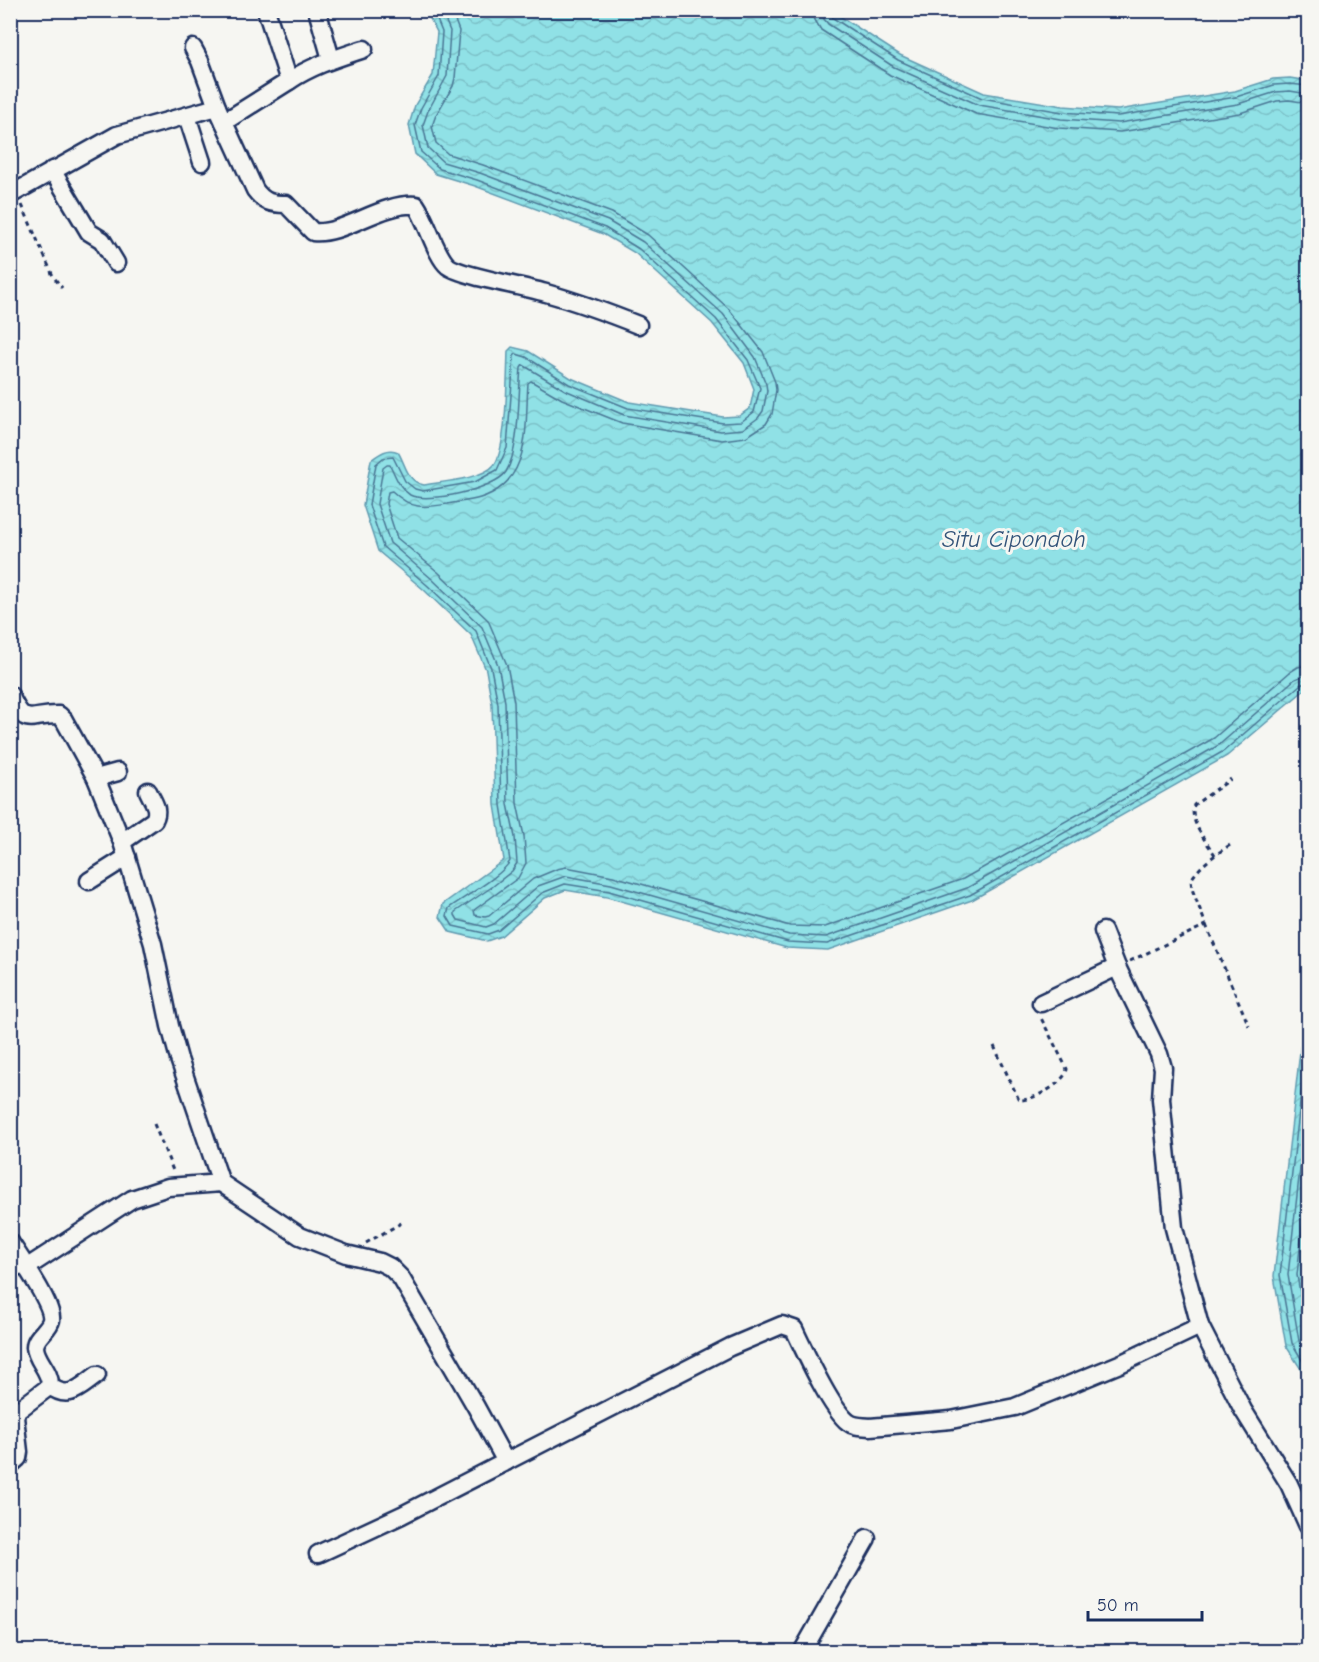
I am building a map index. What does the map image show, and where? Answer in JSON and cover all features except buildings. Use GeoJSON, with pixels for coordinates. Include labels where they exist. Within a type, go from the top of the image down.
{"type":"FeatureCollection","features":[{"type":"Feature","properties":{"kind":"street"},"geometry":{"type":"LineString","coordinates":[[266,10],[289,81]]}},
{"type":"Feature","properties":{"kind":"street"},"geometry":{"type":"LineString","coordinates":[[317,10],[331,58]]}},
{"type":"Feature","properties":{"kind":"street"},"geometry":{"type":"LineString","coordinates":[[193,48],[255,190],[262,200],[272,204],[285,204],[313,232],[328,231],[399,205],[416,205],[424,217],[442,259],[454,270],[564,298],[594,307],[638,325]]}},
{"type":"Feature","properties":{"kind":"street"},"geometry":{"type":"LineString","coordinates":[[13,189],[117,135],[187,116],[221,114],[289,81],[306,69],[331,58],[364,49]]}},
{"type":"Feature","properties":{"kind":"street"},"geometry":{"type":"LineString","coordinates":[[187,116],[202,162]]}},
{"type":"Feature","properties":{"kind":"street"},"geometry":{"type":"LineString","coordinates":[[52,170],[89,232],[102,240],[116,263]]}},
{"type":"Feature","properties":{"kind":"street"},"geometry":{"type":"LineString","coordinates":[[10,695],[21,715],[30,719],[52,715],[64,720],[96,778],[125,850],[153,944],[179,1059],[220,1183]]}},
{"type":"Feature","properties":{"kind":"street"},"geometry":{"type":"LineString","coordinates":[[96,778],[118,772]]}},
{"type":"Feature","properties":{"kind":"street"},"geometry":{"type":"LineString","coordinates":[[89,881],[125,850],[154,820],[158,810],[148,792]]}},
{"type":"Feature","properties":{"kind":"street"},"geometry":{"type":"LineString","coordinates":[[1103,931],[1117,967],[1159,1054],[1163,1068],[1161,1099],[1174,1228],[1200,1326],[1243,1410],[1289,1484],[1308,1526]]}},
{"type":"Feature","properties":{"kind":"street"},"geometry":{"type":"LineString","coordinates":[[1041,1003],[1117,967]]}},
{"type":"Feature","properties":{"kind":"street"},"geometry":{"type":"LineString","coordinates":[[20,1267],[132,1199],[157,1190],[179,1186],[220,1183],[300,1236],[346,1254],[380,1262],[390,1267],[401,1278],[506,1462]]}},
{"type":"Feature","properties":{"kind":"street"},"geometry":{"type":"LineString","coordinates":[[10,1242],[20,1267],[47,1302],[52,1316],[51,1323],[38,1339],[35,1350],[50,1379],[50,1386]]}},
{"type":"Feature","properties":{"kind":"street"},"geometry":{"type":"LineString","coordinates":[[318,1554],[402,1515],[729,1347],[783,1325],[794,1329],[813,1368],[842,1415],[849,1422],[858,1426],[870,1427],[951,1420],[1015,1407],[1122,1363],[1200,1326]]}},
{"type":"Feature","properties":{"kind":"street"},"geometry":{"type":"LineString","coordinates":[[50,1386],[58,1392],[69,1394],[97,1375]]}},
{"type":"Feature","properties":{"kind":"street"},"geometry":{"type":"LineString","coordinates":[[10,1465],[18,1458],[19,1452],[15,1417],[17,1412],[50,1386]]}},
{"type":"Feature","properties":{"kind":"street"},"geometry":{"type":"LineString","coordinates":[[802,1652],[867,1539]]}},
{"type":"Feature","properties":{"kind":"path"},"geometry":{"type":"LineString","coordinates":[[13,189],[53,276],[62,288]]}},
{"type":"Feature","properties":{"kind":"path"},"geometry":{"type":"LineString","coordinates":[[1215,855],[1194,821],[1192,812],[1194,805],[1231,779]]}},
{"type":"Feature","properties":{"kind":"path"},"geometry":{"type":"LineString","coordinates":[[1230,845],[1196,872],[1191,880],[1206,925],[1249,1026]]}},
{"type":"Feature","properties":{"kind":"path"},"geometry":{"type":"LineString","coordinates":[[1117,967],[1206,925]]}},
{"type":"Feature","properties":{"kind":"path"},"geometry":{"type":"LineString","coordinates":[[994,1046],[1019,1100],[1028,1100],[1065,1078],[1067,1069],[1040,1015],[1041,1003]]}},
{"type":"Feature","properties":{"kind":"path"},"geometry":{"type":"LineString","coordinates":[[154,1124],[179,1186]]}},
{"type":"Feature","properties":{"kind":"path"},"geometry":{"type":"LineString","coordinates":[[346,1254],[403,1222]]}},
{"type":"Feature","properties":{"kind":"water","name":"Situ Cipondoh"},"geometry":{"type":"Polygon","coordinates":[[[426,11],[832,11],[900,55],[984,93],[1063,106],[1118,110],[1235,91],[1273,79],[1290,78],[1308,81],[1308,687],[1227,756],[972,900],[828,950],[787,948],[607,897],[565,890],[545,898],[501,936],[487,941],[450,932],[440,917],[443,904],[504,860],[495,805],[492,704],[486,670],[471,635],[423,589],[378,551],[363,505],[371,460],[387,451],[398,452],[410,477],[424,485],[461,479],[489,470],[494,465],[502,444],[508,351],[512,347],[528,351],[571,378],[629,402],[723,417],[739,416],[750,408],[754,389],[744,363],[712,323],[635,253],[603,234],[475,186],[436,174],[415,154],[409,125],[415,105],[433,75],[437,32],[426,11]]]}},
{"type":"Feature","properties":{"kind":"water"},"geometry":{"type":"Polygon","coordinates":[[[1308,1018],[1308,1380],[1286,1346],[1274,1276],[1302,1034],[1308,1018]]]}}]}
